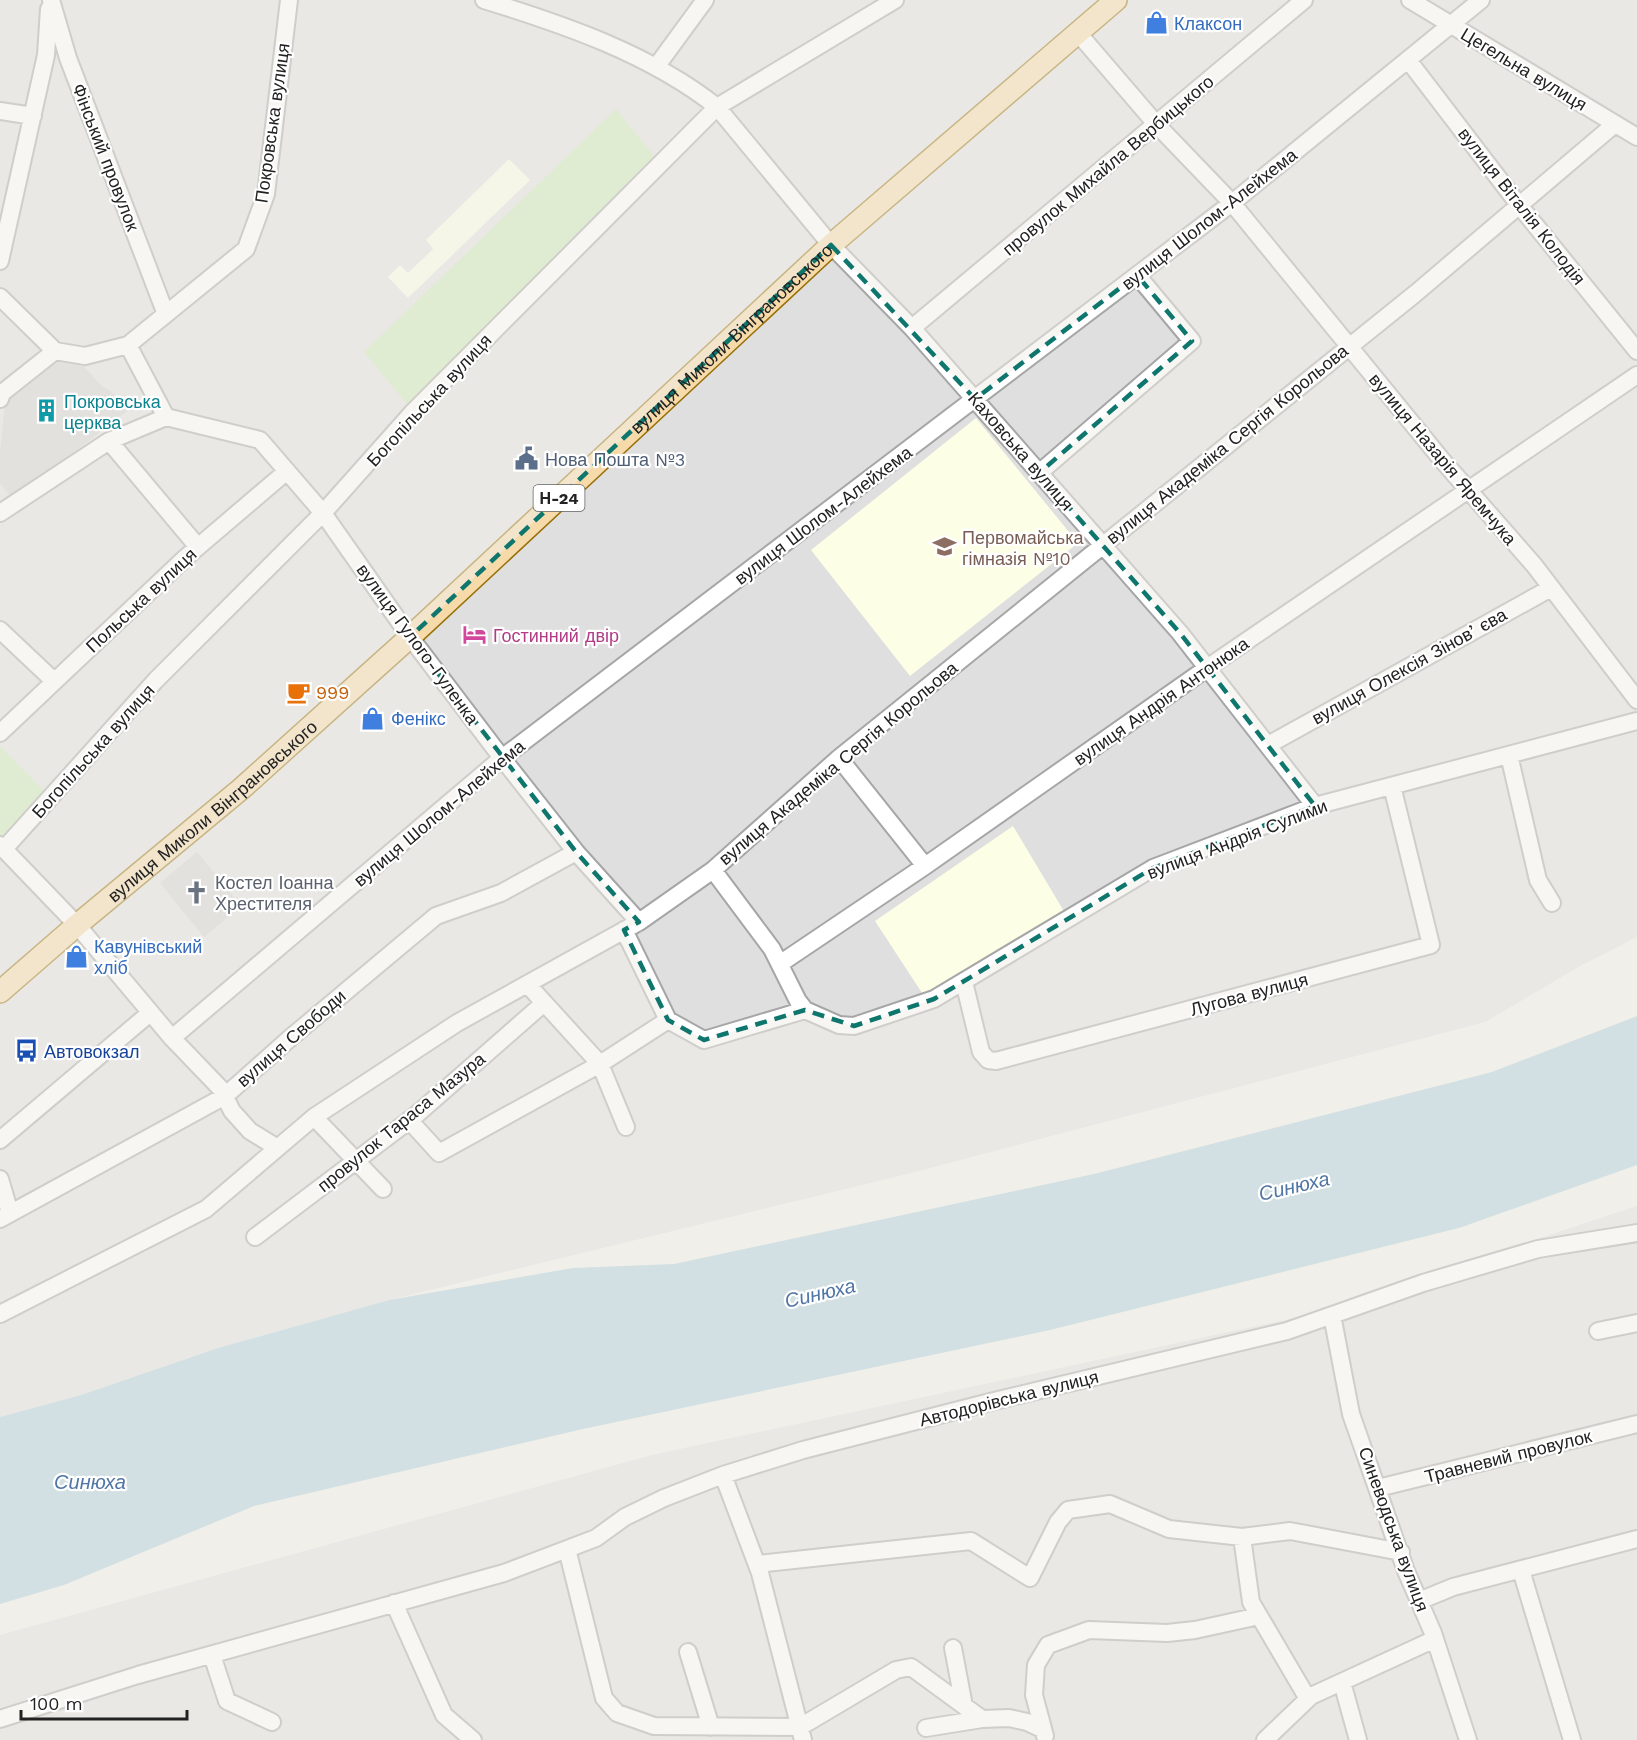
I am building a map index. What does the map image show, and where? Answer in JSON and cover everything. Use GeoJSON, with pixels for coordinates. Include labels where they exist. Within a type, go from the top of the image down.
{"type":"FeatureCollection","features":[{"type":"Feature","properties":{"kind":"main road","name":"вулиця Миколи Вінграновського"},"geometry":{"type":"LineString","coordinates":[[0,992],[241,789],[410,637],[831,245],[1112,2]]}},
{"type":"Feature","properties":{"kind":"street"},"geometry":{"type":"LineString","coordinates":[[0,261],[46,55],[50,0]]}},
{"type":"Feature","properties":{"kind":"street","name":"Фінський провулок"},"geometry":{"type":"LineString","coordinates":[[50,0],[68,58],[165,312]]}},
{"type":"Feature","properties":{"kind":"street","name":"Покровська вулиця"},"geometry":{"type":"LineString","coordinates":[[128,345],[165,312],[246,249],[266,194],[289,0]]}},
{"type":"Feature","properties":{"kind":"street","name":"Каховська вулиця"},"geometry":{"type":"LineString","coordinates":[[484,0],[548,20],[656,67],[696,90],[717,107],[831,245],[912,328],[1102,544],[1207,668],[1315,806]]}},
{"type":"Feature","properties":{"kind":"street"},"geometry":{"type":"LineString","coordinates":[[656,67],[705,0]]}},
{"type":"Feature","properties":{"kind":"street","name":"Богопільська вулиця"},"geometry":{"type":"LineString","coordinates":[[2,847],[156,680],[323,513],[412,412],[717,107],[895,0]]}},
{"type":"Feature","properties":{"kind":"street","name":"провулок Михайла Вербицького"},"geometry":{"type":"LineString","coordinates":[[912,328],[1304,0]]}},
{"type":"Feature","properties":{"kind":"street","name":"Цегельна вулиця"},"geometry":{"type":"LineString","coordinates":[[1410,0],[1637,137]]}},
{"type":"Feature","properties":{"kind":"street","name":"вулиця Шолом-Алейхема"},"geometry":{"type":"LineString","coordinates":[[172,1038],[502,758],[1232,203],[1481,0]]}},
{"type":"Feature","properties":{"kind":"street","name":"вулиця Назарія Яремчука"},"geometry":{"type":"LineString","coordinates":[[1078,33],[1157,125],[1232,203],[1551,588],[1637,700]]}},
{"type":"Feature","properties":{"kind":"street","name":"вулиця Віталія Колодія"},"geometry":{"type":"LineString","coordinates":[[1408,60],[1519,205],[1637,351]]}},
{"type":"Feature","properties":{"kind":"street"},"geometry":{"type":"LineString","coordinates":[[0,111],[33,117]]}},
{"type":"Feature","properties":{"kind":"street","name":"вулиця Академіка Сергія Корольова"},"geometry":{"type":"LineString","coordinates":[[0,1314],[206,1209],[276,1147],[314,1117],[457,1023],[639,922],[713,870],[839,758],[1349,347],[1615,124]]}},
{"type":"Feature","properties":{"kind":"street"},"geometry":{"type":"LineString","coordinates":[[1039,474],[1192,341],[1137,276]]}},
{"type":"Feature","properties":{"kind":"street"},"geometry":{"type":"LineString","coordinates":[[0,297],[56,351],[85,356],[128,345],[166,417],[109,441],[0,513]]}},
{"type":"Feature","properties":{"kind":"street"},"geometry":{"type":"LineString","coordinates":[[1,394],[56,351]]}},
{"type":"Feature","properties":{"kind":"street","name":"вулиця Андрія Антонюка"},"geometry":{"type":"LineString","coordinates":[[781,963],[925,866],[1467,489],[1637,375]]}},
{"type":"Feature","properties":{"kind":"street","name":"вулиця Гулого-Гуленка"},"geometry":{"type":"LineString","coordinates":[[166,417],[260,440],[323,513],[410,637],[502,758],[576,852],[639,922]]}},
{"type":"Feature","properties":{"kind":"street"},"geometry":{"type":"LineString","coordinates":[[109,441],[198,547]]}},
{"type":"Feature","properties":{"kind":"street","name":"Польська вулиця"},"geometry":{"type":"LineString","coordinates":[[0,733],[198,547],[286,471]]}},
{"type":"Feature","properties":{"kind":"street","name":"вулиця Олексія Зіновʼєва"},"geometry":{"type":"LineString","coordinates":[[1268,745],[1551,588]]}},
{"type":"Feature","properties":{"kind":"street"},"geometry":{"type":"LineString","coordinates":[[0,630],[54,681]]}},
{"type":"Feature","properties":{"kind":"street","name":"вулиця Андрія Сулими"},"geometry":{"type":"LineString","coordinates":[[805,1010],[839,1024],[854,1026],[934,999],[1153,868],[1315,806],[1637,721]]}},
{"type":"Feature","properties":{"kind":"street"},"geometry":{"type":"LineString","coordinates":[[1509,755],[1539,880],[1552,903]]}},
{"type":"Feature","properties":{"kind":"street"},"geometry":{"type":"LineString","coordinates":[[839,758],[925,866]]}},
{"type":"Feature","properties":{"kind":"street","name":"Лугова вулиця"},"geometry":{"type":"LineString","coordinates":[[964,982],[981,1052],[988,1060],[996,1061],[1431,945],[1392,786]]}},
{"type":"Feature","properties":{"kind":"street"},"geometry":{"type":"LineString","coordinates":[[2,847],[77,925],[150,1013],[221,1089],[232,1111],[250,1131],[276,1147]]}},
{"type":"Feature","properties":{"kind":"street","name":"вулиця Свободи"},"geometry":{"type":"LineString","coordinates":[[5,1216],[225,1096],[314,1017],[436,916],[501,893],[576,852]]}},
{"type":"Feature","properties":{"kind":"street"},"geometry":{"type":"LineString","coordinates":[[624,930],[668,1020],[704,1040],[805,1010],[798,1001],[781,963],[713,870]]}},
{"type":"Feature","properties":{"kind":"street"},"geometry":{"type":"LineString","coordinates":[[528,985],[600,1064],[626,1127]]}},
{"type":"Feature","properties":{"kind":"street","name":"провулок Тараса Мазура"},"geometry":{"type":"LineString","coordinates":[[255,1237],[409,1120],[544,1003]]}},
{"type":"Feature","properties":{"kind":"street"},"geometry":{"type":"LineString","coordinates":[[0,1140],[150,1013]]}},
{"type":"Feature","properties":{"kind":"street"},"geometry":{"type":"LineString","coordinates":[[409,1120],[439,1153],[600,1064],[668,1020]]}},
{"type":"Feature","properties":{"kind":"street"},"geometry":{"type":"LineString","coordinates":[[314,1117],[383,1189]]}},
{"type":"Feature","properties":{"kind":"street"},"geometry":{"type":"LineString","coordinates":[[0,1179],[5,1216]]}},
{"type":"Feature","properties":{"kind":"street","name":"Автодорівська вулиця"},"geometry":{"type":"LineString","coordinates":[[0,1719],[212,1655],[504,1573],[596,1538],[625,1517],[664,1498],[723,1475],[803,1450],[990,1402],[1287,1331],[1423,1283],[1538,1249],[1637,1233]]}},
{"type":"Feature","properties":{"kind":"street","name":"Синеводська вулиця"},"geometry":{"type":"LineString","coordinates":[[1332,1315],[1351,1414],[1435,1639],[1468,1740]]}},
{"type":"Feature","properties":{"kind":"street"},"geometry":{"type":"LineString","coordinates":[[1598,1331],[1637,1323]]}},
{"type":"Feature","properties":{"kind":"street","name":"Травневий провулок"},"geometry":{"type":"LineString","coordinates":[[1378,1488],[1637,1424]]}},
{"type":"Feature","properties":{"kind":"street"},"geometry":{"type":"LineString","coordinates":[[723,1475],[757,1564],[802,1734]]}},
{"type":"Feature","properties":{"kind":"street"},"geometry":{"type":"LineString","coordinates":[[757,1564],[971,1540],[1030,1578],[1058,1522],[1068,1510],[1110,1504],[1169,1529],[1242,1537],[1290,1531],[1401,1552]]}},
{"type":"Feature","properties":{"kind":"street"},"geometry":{"type":"LineString","coordinates":[[1242,1537],[1251,1602],[1308,1699]]}},
{"type":"Feature","properties":{"kind":"street"},"geometry":{"type":"LineString","coordinates":[[1419,1601],[1453,1587],[1637,1539]]}},
{"type":"Feature","properties":{"kind":"street"},"geometry":{"type":"LineString","coordinates":[[567,1549],[604,1698],[617,1713],[654,1726],[711,1726],[802,1734],[896,1670],[911,1667],[982,1719]]}},
{"type":"Feature","properties":{"kind":"street"},"geometry":{"type":"LineString","coordinates":[[1521,1570],[1572,1740]]}},
{"type":"Feature","properties":{"kind":"street"},"geometry":{"type":"LineString","coordinates":[[394,1604],[444,1715],[473,1740]]}},
{"type":"Feature","properties":{"kind":"street"},"geometry":{"type":"LineString","coordinates":[[1044,1735],[1034,1695],[1036,1665],[1048,1645],[1089,1630],[1167,1633],[1195,1630],[1259,1616]]}},
{"type":"Feature","properties":{"kind":"street"},"geometry":{"type":"LineString","coordinates":[[1265,1740],[1308,1699],[1435,1639]]}},
{"type":"Feature","properties":{"kind":"street"},"geometry":{"type":"LineString","coordinates":[[953,1648],[964,1706]]}},
{"type":"Feature","properties":{"kind":"street"},"geometry":{"type":"LineString","coordinates":[[688,1652],[711,1726]]}},
{"type":"Feature","properties":{"kind":"street"},"geometry":{"type":"LineString","coordinates":[[212,1655],[227,1701],[272,1722]]}},
{"type":"Feature","properties":{"kind":"street"},"geometry":{"type":"LineString","coordinates":[[1342,1682],[1358,1740]]}},
{"type":"Feature","properties":{"kind":"street"},"geometry":{"type":"LineString","coordinates":[[926,1728],[982,1719],[1009,1718],[1027,1722],[1044,1735]]}},
{"type":"Feature","properties":{"kind":"highlighted area"},"geometry":{"type":"Polygon","coordinates":[[[831,245],[975,399],[1137,275],[1192,341],[1039,473],[1180,633],[1315,806],[1153,868],[934,999],[854,1026],[805,1010],[704,1040],[668,1020],[624,930],[639,922],[576,852],[410,637],[831,245]]]}},
{"type":"Feature","properties":{"kind":"shaded area"},"geometry":{"type":"Polygon","coordinates":[[[0,0],[1637,0],[1637,937],[1582,965],[1485,1022],[907,1174],[389,1300],[218,1348],[81,1395],[0,1417],[0,0]]]}},
{"type":"Feature","properties":{"kind":"shaded area"},"geometry":{"type":"Polygon","coordinates":[[[509,159],[530,180],[408,298],[388,277],[400,265],[408,273],[433,249],[426,240],[509,159]]]}},
{"type":"Feature","properties":{"kind":"shaded area"},"geometry":{"type":"Polygon","coordinates":[[[56,353],[84,359],[85,368],[103,387],[110,390],[127,411],[19,495],[10,496],[0,483],[0,451],[6,395],[56,353]]]}},
{"type":"Feature","properties":{"kind":"shaded area","name":"Первомайська гімназія №10"},"geometry":{"type":"Polygon","coordinates":[[[976,418],[1078,543],[910,676],[811,550],[976,418]]]}},
{"type":"Feature","properties":{"kind":"shaded area"},"geometry":{"type":"Polygon","coordinates":[[[1013,826],[1065,913],[924,996],[875,921],[1013,826]]]}},
{"type":"Feature","properties":{"kind":"shaded area","name":"Костел Іоанна Хрестителя"},"geometry":{"type":"Polygon","coordinates":[[[197,852],[241,906],[204,937],[160,883],[197,852]]]}},
{"type":"Feature","properties":{"kind":"shaded area"},"geometry":{"type":"Polygon","coordinates":[[[1637,1206],[1637,1740],[0,1740],[0,1635],[652,1455],[1304,1316],[1637,1206]]]}},
{"type":"Feature","properties":{"kind":"green space"},"geometry":{"type":"Polygon","coordinates":[[[616,109],[659,162],[412,410],[364,352],[616,109]]]}},
{"type":"Feature","properties":{"kind":"green space"},"geometry":{"type":"Polygon","coordinates":[[[0,746],[48,795],[4,844],[0,840],[0,746]]]}},
{"type":"Feature","properties":{"kind":"water","name":"Синюха"},"geometry":{"type":"Polygon","coordinates":[[[1637,1016],[1637,1165],[1459,1228],[1050,1330],[583,1429],[254,1506],[64,1585],[0,1604],[0,1417],[81,1395],[218,1348],[389,1300],[573,1268],[674,1264],[1094,1174],[1492,1072],[1637,1016]]]}},
{"type":"Feature","properties":{"kind":"place","name":"Клаксон"},"geometry":{"type":"Point","coordinates":[1156,23]}},
{"type":"Feature","properties":{"kind":"place","name":"Покровська церква"},"geometry":{"type":"Point","coordinates":[46,411]}},
{"type":"Feature","properties":{"kind":"place","name":"Нова Пошта №3"},"geometry":{"type":"Point","coordinates":[527,459]}},
{"type":"Feature","properties":{"kind":"place","name":"Первомайська гімназія №10"},"geometry":{"type":"Point","coordinates":[944,547]}},
{"type":"Feature","properties":{"kind":"place","name":"Гостинний двір"},"geometry":{"type":"Point","coordinates":[475,635]}},
{"type":"Feature","properties":{"kind":"place","name":"999"},"geometry":{"type":"Point","coordinates":[298,692]}},
{"type":"Feature","properties":{"kind":"place","name":"Фенікс"},"geometry":{"type":"Point","coordinates":[373,718]}},
{"type":"Feature","properties":{"kind":"place","name":"Костел Іоанна Хрестителя"},"geometry":{"type":"Point","coordinates":[197,892]}},
{"type":"Feature","properties":{"kind":"place","name":"Кавунівський хліб"},"geometry":{"type":"Point","coordinates":[76,956]}},
{"type":"Feature","properties":{"kind":"place","name":"Автовокзал"},"geometry":{"type":"Point","coordinates":[26,1051]}}]}
